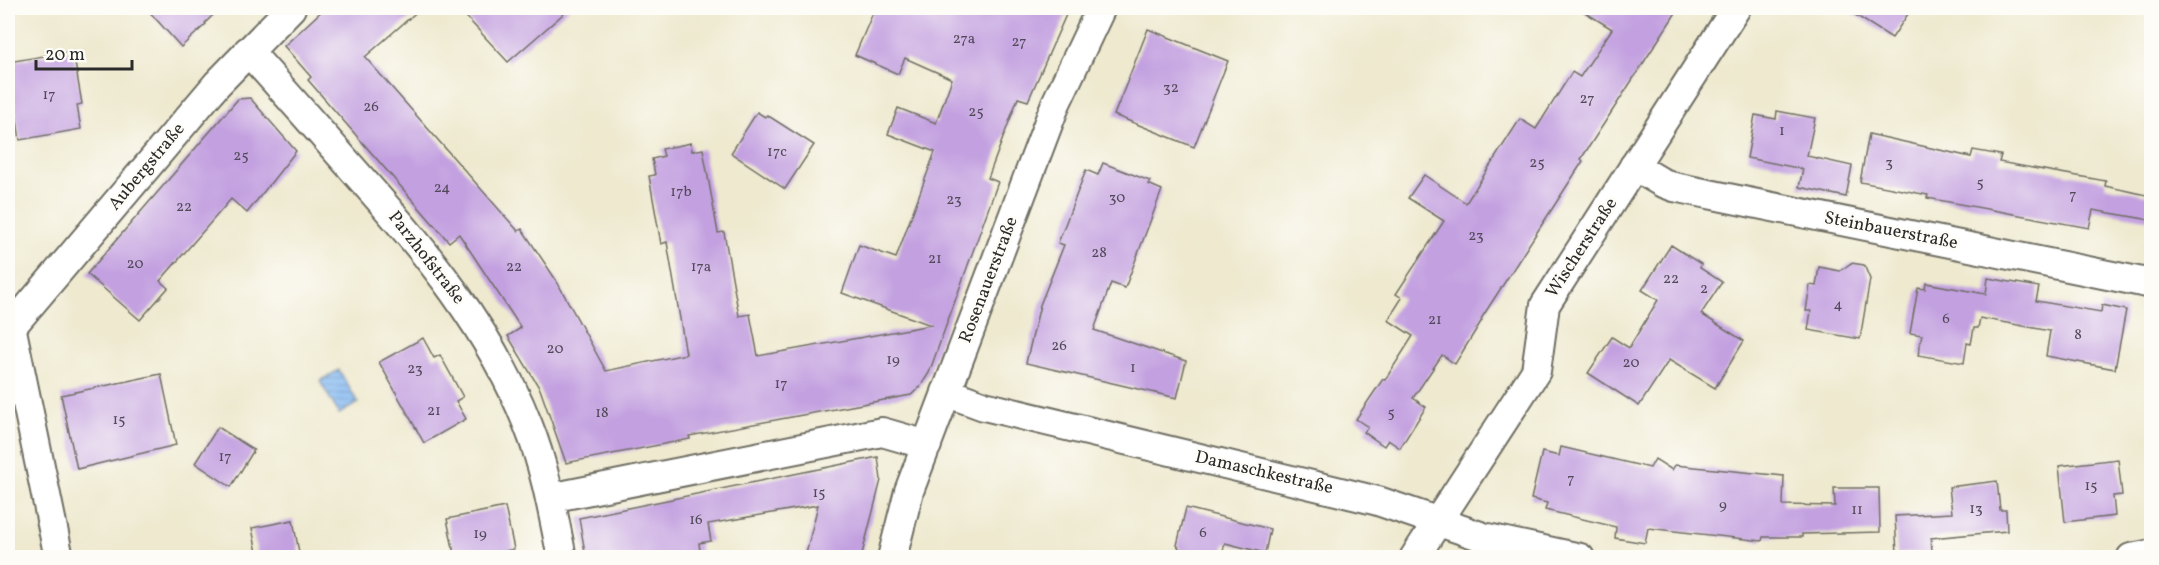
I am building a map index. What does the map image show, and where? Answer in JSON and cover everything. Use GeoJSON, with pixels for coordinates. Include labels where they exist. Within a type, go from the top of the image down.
{"type":"FeatureCollection","features":[{"type":"Feature","properties":{"kind":"street","name":"Aubergstraße"},"geometry":{"type":"LineString","coordinates":[[9,322],[210,92],[291,8]]}},
{"type":"Feature","properties":{"kind":"street","name":"Rosenauerstraße"},"geometry":{"type":"LineString","coordinates":[[892,558],[909,491],[946,392],[1056,103],[1101,8]]}},
{"type":"Feature","properties":{"kind":"street","name":"Wischerstraße"},"geometry":{"type":"LineString","coordinates":[[1414,558],[1536,371],[1545,305],[1736,8]]}},
{"type":"Feature","properties":{"kind":"street","name":"Parzhofstraße"},"geometry":{"type":"LineString","coordinates":[[248,51],[414,238],[455,290],[497,358],[529,426],[550,498],[562,558]]}},
{"type":"Feature","properties":{"kind":"street","name":"Steinbauerstraße"},"geometry":{"type":"LineString","coordinates":[[1634,166],[1674,187],[2151,284]]}},
{"type":"Feature","properties":{"kind":"street"},"geometry":{"type":"LineString","coordinates":[[9,322],[59,558]]}},
{"type":"Feature","properties":{"kind":"street","name":"Damaschkestraße"},"geometry":{"type":"LineString","coordinates":[[946,392],[984,406],[1378,501],[1483,537],[1580,558]]}},
{"type":"Feature","properties":{"kind":"street"},"geometry":{"type":"LineString","coordinates":[[550,498],[882,432],[927,445]]}},
{"type":"Feature","properties":{"kind":"street"},"geometry":{"type":"LineString","coordinates":[[2131,558],[2151,554]]}},
{"type":"Feature","properties":{"kind":"water"},"geometry":{"type":"Polygon","coordinates":[[[339,370],[358,403],[339,414],[320,381],[339,370]]]}},
{"type":"Feature","properties":{"kind":"building"},"geometry":{"type":"Polygon","coordinates":[[[146,8],[220,8],[181,47],[146,8]]]}},
{"type":"Feature","properties":{"kind":"building"},"geometry":{"type":"Polygon","coordinates":[[[325,8],[421,8],[365,57],[518,231],[522,229],[556,280],[606,371],[686,354],[667,242],[661,244],[649,176],[655,175],[652,159],[664,156],[662,149],[691,143],[692,151],[703,149],[718,233],[724,232],[739,316],[750,314],[758,356],[931,325],[842,293],[859,245],[896,258],[935,152],[888,134],[898,108],[936,123],[952,79],[905,58],[898,74],[855,55],[875,8],[1069,8],[1028,101],[1018,98],[988,178],[998,182],[929,373],[920,387],[911,395],[689,436],[690,439],[566,463],[540,389],[508,336],[521,328],[459,234],[449,242],[308,80],[311,77],[284,46],[325,8]]]}},
{"type":"Feature","properties":{"kind":"building"},"geometry":{"type":"Polygon","coordinates":[[[458,8],[570,8],[508,62],[458,8]]]}},
{"type":"Feature","properties":{"kind":"building"},"geometry":{"type":"Polygon","coordinates":[[[1578,8],[1679,8],[1581,159],[1583,161],[1481,319],[1455,364],[1442,355],[1413,398],[1426,407],[1400,448],[1388,440],[1384,446],[1364,432],[1368,427],[1356,419],[1383,379],[1385,380],[1413,336],[1388,320],[1402,298],[1396,294],[1444,221],[1408,198],[1424,175],[1466,203],[1520,119],[1536,129],[1572,72],[1580,77],[1612,29],[1578,8]]]}},
{"type":"Feature","properties":{"kind":"building"},"geometry":{"type":"Polygon","coordinates":[[[1844,8],[1912,8],[1892,38],[1844,8]]]}},
{"type":"Feature","properties":{"kind":"building"},"geometry":{"type":"Polygon","coordinates":[[[1148,29],[1228,61],[1194,147],[1114,115],[1148,29]]]}},
{"type":"Feature","properties":{"kind":"building"},"geometry":{"type":"Polygon","coordinates":[[[73,51],[82,104],[77,105],[81,129],[20,140],[8,62],[73,51]]]}},
{"type":"Feature","properties":{"kind":"building"},"geometry":{"type":"Polygon","coordinates":[[[250,98],[296,151],[247,213],[231,199],[160,281],[168,288],[140,320],[87,274],[238,99],[250,98]]]}},
{"type":"Feature","properties":{"kind":"building"},"geometry":{"type":"Polygon","coordinates":[[[1777,111],[1815,118],[1807,156],[1852,166],[1846,197],[1799,187],[1803,169],[1747,158],[1755,115],[1776,119],[1777,111]]]}},
{"type":"Feature","properties":{"kind":"building"},"geometry":{"type":"Polygon","coordinates":[[[757,112],[765,117],[767,115],[814,145],[785,189],[731,153],[757,112]]]}},
{"type":"Feature","properties":{"kind":"building"},"geometry":{"type":"Polygon","coordinates":[[[1869,134],[1971,157],[1973,150],[2001,155],[1999,162],[2106,181],[2105,186],[2151,196],[2151,220],[2093,210],[2089,228],[1927,198],[1928,195],[1860,182],[1869,134]]]}},
{"type":"Feature","properties":{"kind":"building"},"geometry":{"type":"Polygon","coordinates":[[[1103,163],[1150,181],[1148,184],[1162,190],[1125,288],[1111,283],[1094,330],[1186,361],[1177,398],[1026,363],[1040,305],[1064,245],[1058,243],[1086,170],[1098,175],[1103,163]]]}},
{"type":"Feature","properties":{"kind":"building"},"geometry":{"type":"Polygon","coordinates":[[[1671,245],[1701,264],[1700,268],[1722,282],[1701,314],[1744,341],[1715,388],[1669,360],[1639,406],[1588,373],[1612,337],[1629,348],[1658,300],[1642,290],[1671,245]]]}},
{"type":"Feature","properties":{"kind":"building"},"geometry":{"type":"Polygon","coordinates":[[[1851,263],[1864,265],[1870,279],[1860,339],[1808,330],[1811,311],[1806,311],[1810,285],[1816,286],[1819,267],[1840,271],[1851,263]]]}},
{"type":"Feature","properties":{"kind":"building"},"geometry":{"type":"Polygon","coordinates":[[[1988,278],[2039,287],[2036,301],[2101,312],[2102,305],[2126,310],[2115,369],[2046,356],[2050,331],[1980,318],[1978,328],[1974,328],[1971,344],[1967,343],[1964,363],[1918,355],[1922,335],[1910,333],[1918,288],[1925,289],[1926,283],[1986,294],[1988,278]]]}},
{"type":"Feature","properties":{"kind":"building"},"geometry":{"type":"Polygon","coordinates":[[[423,338],[434,358],[440,355],[463,397],[456,401],[466,419],[424,443],[379,362],[423,338]]]}},
{"type":"Feature","properties":{"kind":"building"},"geometry":{"type":"Polygon","coordinates":[[[161,374],[176,445],[77,469],[61,395],[161,374]]]}},
{"type":"Feature","properties":{"kind":"building"},"geometry":{"type":"Polygon","coordinates":[[[218,427],[254,450],[231,487],[195,463],[218,427]]]}},
{"type":"Feature","properties":{"kind":"building"},"geometry":{"type":"Polygon","coordinates":[[[1561,447],[1650,468],[1655,459],[1672,470],[1675,465],[1784,476],[1783,505],[1835,506],[1834,488],[1879,488],[1880,532],[1802,534],[1802,537],[1763,537],[1762,541],[1648,528],[1645,543],[1615,538],[1616,527],[1545,510],[1547,503],[1531,499],[1542,452],[1559,456],[1561,447]]]}},
{"type":"Feature","properties":{"kind":"building"},"geometry":{"type":"Polygon","coordinates":[[[878,457],[881,480],[861,558],[805,558],[818,505],[708,524],[711,541],[699,543],[700,551],[668,558],[586,558],[579,518],[878,457]]]}},
{"type":"Feature","properties":{"kind":"building"},"geometry":{"type":"Polygon","coordinates":[[[2118,459],[2122,495],[2113,496],[2115,516],[2065,522],[2059,466],[2118,459]]]}},
{"type":"Feature","properties":{"kind":"building"},"geometry":{"type":"Polygon","coordinates":[[[1997,481],[2000,510],[2006,510],[2007,531],[1931,538],[1932,552],[1897,554],[1895,516],[1952,513],[1949,487],[1997,481]]]}},
{"type":"Feature","properties":{"kind":"building"},"geometry":{"type":"Polygon","coordinates":[[[505,507],[514,549],[492,554],[493,558],[455,558],[447,519],[505,507]]]}},
{"type":"Feature","properties":{"kind":"building"},"geometry":{"type":"Polygon","coordinates":[[[1186,508],[1270,529],[1265,553],[1225,543],[1221,558],[1202,553],[1186,558],[1177,545],[1186,508]]]}},
{"type":"Feature","properties":{"kind":"building"},"geometry":{"type":"Polygon","coordinates":[[[293,520],[300,558],[258,558],[252,528],[293,520]]]}}]}
